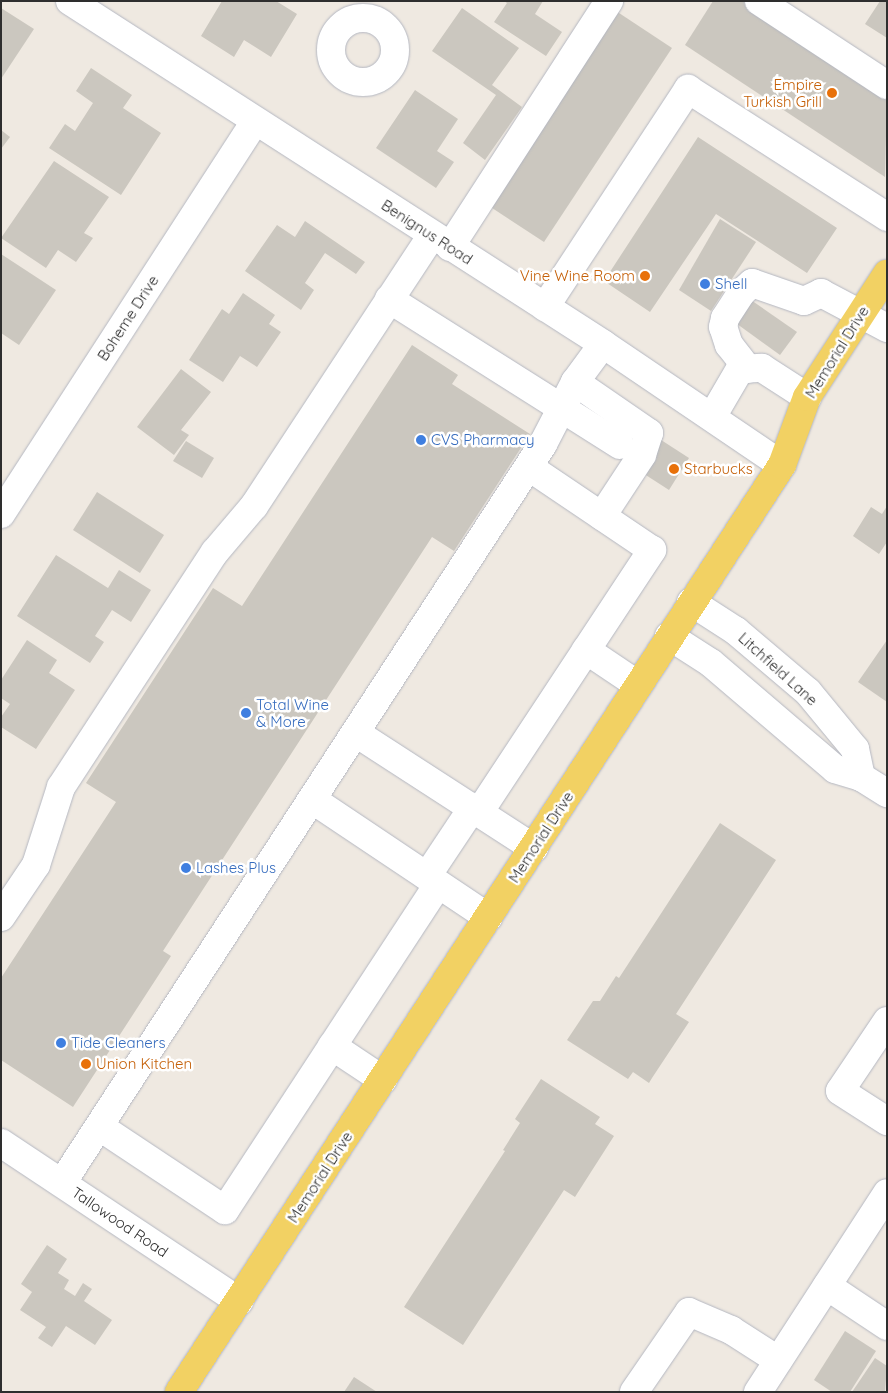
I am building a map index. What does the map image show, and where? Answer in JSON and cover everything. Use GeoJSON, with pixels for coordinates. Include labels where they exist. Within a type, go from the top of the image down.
{"type":"FeatureCollection","features":[{"type":"Feature","properties":{"kind":"main road","name":"Memorial Drive"},"geometry":{"type":"LineString","coordinates":[[179,1392],[534,848],[691,602],[782,465],[807,397],[887,274]]}},
{"type":"Feature","properties":{"kind":"street","name":"Benignus Road"},"geometry":{"type":"LineString","coordinates":[[70,1],[254,123],[603,344],[782,465]]}},
{"type":"Feature","properties":{"kind":"street"},"geometry":{"type":"LineString","coordinates":[[1,917],[36,865],[61,786],[215,552],[254,506],[389,299],[441,241],[609,1]]}},
{"type":"Feature","properties":{"kind":"street"},"geometry":{"type":"LineString","coordinates":[[759,1],[887,85]]}},
{"type":"Feature","properties":{"kind":"street"},"geometry":{"type":"LineString","coordinates":[[545,307],[688,90],[887,217]]}},
{"type":"Feature","properties":{"kind":"street","name":"Boheme Drive"},"geometry":{"type":"LineString","coordinates":[[1,514],[254,123]]}},
{"type":"Feature","properties":{"kind":"street"},"geometry":{"type":"LineString","coordinates":[[748,369],[729,345],[723,327],[725,318],[741,293],[752,283],[804,301],[821,292],[862,312],[887,328]]}},
{"type":"Feature","properties":{"kind":"street"},"geometry":{"type":"LineString","coordinates":[[389,299],[620,445]]}},
{"type":"Feature","properties":{"kind":"street"},"geometry":{"type":"LineString","coordinates":[[62,1183],[529,467],[564,409],[575,382],[603,344]]}},
{"type":"Feature","properties":{"kind":"street"},"geometry":{"type":"LineString","coordinates":[[712,417],[740,369],[762,368],[807,397]]}},
{"type":"Feature","properties":{"kind":"street"},"geometry":{"type":"LineString","coordinates":[[575,382],[649,434],[642,455],[602,516]]}},
{"type":"Feature","properties":{"kind":"street"},"geometry":{"type":"LineString","coordinates":[[100,1127],[225,1210],[332,1046],[476,809],[586,650],[652,550],[529,467]]}},
{"type":"Feature","properties":{"kind":"street","name":"Litchfield Lane"},"geometry":{"type":"LineString","coordinates":[[691,602],[736,631],[808,692],[855,749],[861,777]]}},
{"type":"Feature","properties":{"kind":"street"},"geometry":{"type":"LineString","coordinates":[[669,636],[711,663],[835,769],[861,777],[887,793]]}},
{"type":"Feature","properties":{"kind":"street"},"geometry":{"type":"LineString","coordinates":[[586,650],[638,685]]}},
{"type":"Feature","properties":{"kind":"street"},"geometry":{"type":"LineString","coordinates":[[356,733],[534,848]]}},
{"type":"Feature","properties":{"kind":"street"},"geometry":{"type":"LineString","coordinates":[[313,800],[488,917]]}},
{"type":"Feature","properties":{"kind":"street"},"geometry":{"type":"LineString","coordinates":[[887,1021],[840,1091],[887,1122]]}},
{"type":"Feature","properties":{"kind":"street"},"geometry":{"type":"LineString","coordinates":[[332,1046],[383,1080]]}},
{"type":"Feature","properties":{"kind":"street","name":"Tallowood Road"},"geometry":{"type":"LineString","coordinates":[[1,1143],[239,1301]]}},
{"type":"Feature","properties":{"kind":"street"},"geometry":{"type":"LineString","coordinates":[[758,1392],[827,1286],[878,1226],[887,1193]]}},
{"type":"Feature","properties":{"kind":"street"},"geometry":{"type":"LineString","coordinates":[[827,1286],[887,1326]]}},
{"type":"Feature","properties":{"kind":"street"},"geometry":{"type":"LineString","coordinates":[[634,1392],[689,1312],[731,1330],[778,1360]]}},
{"type":"Feature","properties":{"kind":"building"},"geometry":{"type":"Polygon","coordinates":[[[222,1],[276,1],[297,14],[271,57],[244,40],[234,57],[201,36],[222,1]]]}},
{"type":"Feature","properties":{"kind":"building"},"geometry":{"type":"Polygon","coordinates":[[[504,1],[543,1],[535,14],[562,32],[546,56],[494,22],[507,3],[504,1]]]}},
{"type":"Feature","properties":{"kind":"building"},"geometry":{"type":"Polygon","coordinates":[[[713,1],[743,1],[887,96],[885,177],[685,45],[713,1]]]}},
{"type":"Feature","properties":{"kind":"building"},"geometry":{"type":"Polygon","coordinates":[[[880,1],[887,1],[887,38],[865,24],[880,1]]]}},
{"type":"Feature","properties":{"kind":"building"},"geometry":{"type":"Polygon","coordinates":[[[1,8],[34,29],[1,79],[1,8]]]}},
{"type":"Feature","properties":{"kind":"building"},"geometry":{"type":"Polygon","coordinates":[[[462,8],[519,48],[492,85],[522,107],[485,160],[463,143],[496,95],[432,51],[462,8]]]}},
{"type":"Feature","properties":{"kind":"building"},"geometry":{"type":"Polygon","coordinates":[[[616,11],[672,48],[544,242],[489,206],[616,11]]]}},
{"type":"Feature","properties":{"kind":"building"},"geometry":{"type":"Polygon","coordinates":[[[91,68],[132,95],[123,108],[161,133],[121,195],[49,148],[65,124],[75,131],[93,103],[76,91],[91,68]]]}},
{"type":"Feature","properties":{"kind":"building"},"geometry":{"type":"Polygon","coordinates":[[[415,90],[458,119],[437,151],[454,162],[436,188],[376,148],[415,90]]]}},
{"type":"Feature","properties":{"kind":"building"},"geometry":{"type":"Polygon","coordinates":[[[1,130],[10,137],[1,149],[1,130]]]}},
{"type":"Feature","properties":{"kind":"building"},"geometry":{"type":"Polygon","coordinates":[[[698,137],[837,228],[807,273],[716,214],[650,312],[604,281],[698,137]]]}},
{"type":"Feature","properties":{"kind":"building"},"geometry":{"type":"Polygon","coordinates":[[[54,161],[109,197],[84,233],[93,238],[76,262],[58,250],[46,268],[1,238],[54,161]]]}},
{"type":"Feature","properties":{"kind":"building"},"geometry":{"type":"Polygon","coordinates":[[[720,219],[756,242],[711,311],[679,290],[720,219]]]}},
{"type":"Feature","properties":{"kind":"building"},"geometry":{"type":"Polygon","coordinates":[[[305,221],[365,262],[356,274],[325,253],[305,283],[314,290],[301,310],[245,271],[277,225],[295,237],[305,221]]]}},
{"type":"Feature","properties":{"kind":"building"},"geometry":{"type":"Polygon","coordinates":[[[1,254],[56,290],[19,345],[1,333],[1,254]]]}},
{"type":"Feature","properties":{"kind":"building"},"geometry":{"type":"Polygon","coordinates":[[[243,293],[275,315],[269,324],[281,332],[257,367],[240,356],[223,382],[189,360],[222,309],[229,314],[243,293]]]}},
{"type":"Feature","properties":{"kind":"building","name":"Shell"},"geometry":{"type":"Polygon","coordinates":[[[748,298],[797,332],[780,355],[733,321],[748,298]]]}},
{"type":"Feature","properties":{"kind":"building"},"geometry":{"type":"Polygon","coordinates":[[[412,345],[458,375],[452,384],[530,434],[454,551],[432,537],[163,951],[171,956],[73,1107],[1,1060],[1,978],[116,802],[86,783],[213,588],[242,606],[412,345]]]}},
{"type":"Feature","properties":{"kind":"building"},"geometry":{"type":"Polygon","coordinates":[[[181,369],[211,392],[181,430],[189,435],[174,455],[137,427],[181,369]]]}},
{"type":"Feature","properties":{"kind":"building"},"geometry":{"type":"Polygon","coordinates":[[[658,438],[689,458],[669,490],[638,470],[658,438]]]}},
{"type":"Feature","properties":{"kind":"building"},"geometry":{"type":"Polygon","coordinates":[[[186,441],[214,458],[202,478],[173,461],[186,441]]]}},
{"type":"Feature","properties":{"kind":"building"},"geometry":{"type":"Polygon","coordinates":[[[97,492],[164,535],[140,573],[73,530],[97,492]]]}},
{"type":"Feature","properties":{"kind":"building"},"geometry":{"type":"Polygon","coordinates":[[[887,506],[887,542],[879,554],[853,536],[871,507],[882,514],[887,506]]]}},
{"type":"Feature","properties":{"kind":"building"},"geometry":{"type":"Polygon","coordinates":[[[56,555],[108,588],[119,570],[151,590],[131,622],[112,610],[95,636],[104,642],[90,663],[17,616],[56,555]]]}},
{"type":"Feature","properties":{"kind":"building"},"geometry":{"type":"Polygon","coordinates":[[[27,640],[57,660],[49,673],[75,690],[36,749],[1,727],[1,717],[10,704],[1,698],[1,680],[27,640]]]}},
{"type":"Feature","properties":{"kind":"building"},"geometry":{"type":"Polygon","coordinates":[[[887,640],[887,702],[858,682],[887,640]]]}},
{"type":"Feature","properties":{"kind":"building"},"geometry":{"type":"Polygon","coordinates":[[[720,823],[776,860],[676,1014],[689,1022],[649,1083],[633,1072],[628,1079],[567,1040],[593,1001],[600,1001],[616,976],[619,978],[720,823]]]}},
{"type":"Feature","properties":{"kind":"building"},"geometry":{"type":"Polygon","coordinates":[[[541,1079],[600,1117],[595,1124],[614,1136],[575,1197],[564,1190],[463,1345],[404,1307],[505,1151],[503,1150],[520,1123],[515,1119],[541,1079]]]}},
{"type":"Feature","properties":{"kind":"building"},"geometry":{"type":"Polygon","coordinates":[[[47,1245],[67,1259],[58,1273],[69,1280],[64,1289],[75,1296],[83,1283],[92,1289],[84,1301],[112,1320],[95,1345],[66,1326],[52,1347],[38,1338],[46,1327],[20,1310],[32,1292],[21,1284],[47,1245]]]}},
{"type":"Feature","properties":{"kind":"building"},"geometry":{"type":"Polygon","coordinates":[[[845,1331],[876,1351],[850,1392],[832,1392],[814,1380],[845,1331]]]}},
{"type":"Feature","properties":{"kind":"building"},"geometry":{"type":"Polygon","coordinates":[[[875,1358],[887,1366],[885,1392],[852,1392],[875,1358]]]}},
{"type":"Feature","properties":{"kind":"building"},"geometry":{"type":"Polygon","coordinates":[[[354,1377],[377,1392],[344,1392],[354,1377]]]}},
{"type":"Feature","properties":{"kind":"place","name":"Empire Turkish Grill"},"geometry":{"type":"Point","coordinates":[832,93]}},
{"type":"Feature","properties":{"kind":"place","name":"Vine Wine Room"},"geometry":{"type":"Point","coordinates":[645,276]}},
{"type":"Feature","properties":{"kind":"place","name":"Shell"},"geometry":{"type":"Point","coordinates":[705,284]}},
{"type":"Feature","properties":{"kind":"place","name":"CVS Pharmacy"},"geometry":{"type":"Point","coordinates":[421,440]}},
{"type":"Feature","properties":{"kind":"place","name":"Starbucks"},"geometry":{"type":"Point","coordinates":[674,469]}},
{"type":"Feature","properties":{"kind":"place","name":"Total Wine & More"},"geometry":{"type":"Point","coordinates":[246,713]}},
{"type":"Feature","properties":{"kind":"place","name":"Lashes Plus"},"geometry":{"type":"Point","coordinates":[186,868]}},
{"type":"Feature","properties":{"kind":"place","name":"Tide Cleaners"},"geometry":{"type":"Point","coordinates":[61,1043]}},
{"type":"Feature","properties":{"kind":"place","name":"Union Kitchen"},"geometry":{"type":"Point","coordinates":[86,1064]}}]}
